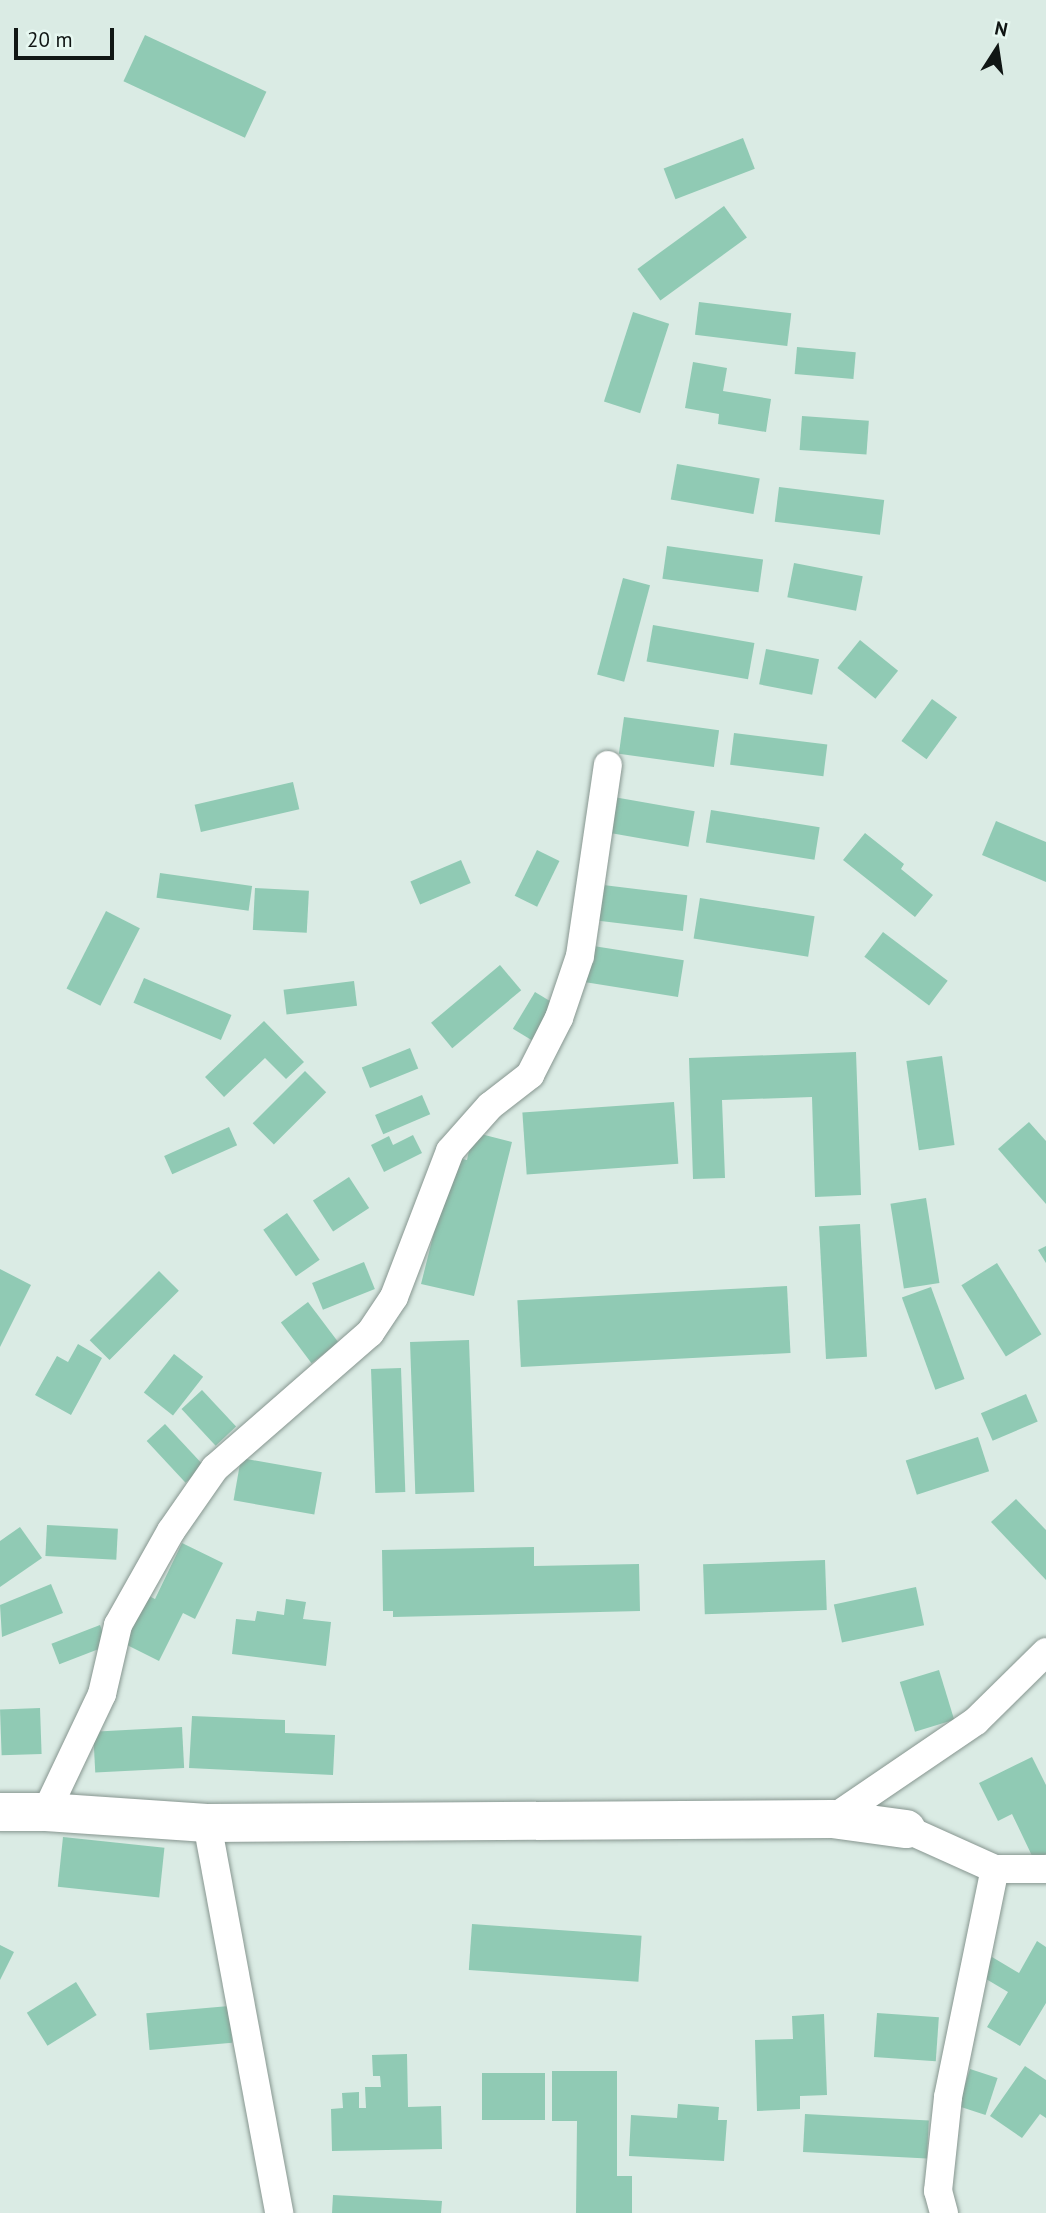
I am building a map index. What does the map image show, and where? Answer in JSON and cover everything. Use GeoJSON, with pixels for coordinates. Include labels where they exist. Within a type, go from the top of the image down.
{"type":"FeatureCollection","features":[{"type":"Feature","properties":{"kind":"street"},"geometry":{"type":"LineString","coordinates":[[46,1812],[102,1694],[118,1625],[171,1531],[215,1468],[370,1333],[394,1297],[450,1151],[490,1106],[530,1075],[559,1018],[580,956],[608,765]]}},
{"type":"Feature","properties":{"kind":"street"},"geometry":{"type":"LineString","coordinates":[[832,1819],[976,1721],[1046,1653]]}},
{"type":"Feature","properties":{"kind":"street"},"geometry":{"type":"LineString","coordinates":[[0,1812],[46,1812],[207,1823],[832,1819],[906,1829],[995,1869],[1046,1869]]}},
{"type":"Feature","properties":{"kind":"street"},"geometry":{"type":"LineString","coordinates":[[207,1823],[279,2213]]}},
{"type":"Feature","properties":{"kind":"street"},"geometry":{"type":"LineString","coordinates":[[944,2213],[938,2190],[948,2097],[995,1869]]}},
{"type":"Feature","properties":{"kind":"building"},"geometry":{"type":"Polygon","coordinates":[[[145,35],[266,92],[245,138],[123,81],[145,35]]]}},
{"type":"Feature","properties":{"kind":"building"},"geometry":{"type":"Polygon","coordinates":[[[743,138],[755,169],[675,199],[664,168],[743,138]]]}},
{"type":"Feature","properties":{"kind":"building"},"geometry":{"type":"Polygon","coordinates":[[[724,206],[747,238],[660,300],[637,269],[724,206]]]}},
{"type":"Feature","properties":{"kind":"building"},"geometry":{"type":"Polygon","coordinates":[[[699,302],[791,313],[787,346],[695,335],[699,302]]]}},
{"type":"Feature","properties":{"kind":"building"},"geometry":{"type":"Polygon","coordinates":[[[633,312],[669,324],[640,413],[604,401],[633,312]]]}},
{"type":"Feature","properties":{"kind":"building"},"geometry":{"type":"Polygon","coordinates":[[[797,347],[856,352],[853,379],[795,374],[797,347]]]}},
{"type":"Feature","properties":{"kind":"building"},"geometry":{"type":"Polygon","coordinates":[[[693,362],[727,368],[723,391],[771,399],[766,432],[718,424],[719,414],[685,408],[693,362]]]}},
{"type":"Feature","properties":{"kind":"building"},"geometry":{"type":"Polygon","coordinates":[[[802,416],[869,421],[866,455],[800,450],[802,416]]]}},
{"type":"Feature","properties":{"kind":"building"},"geometry":{"type":"Polygon","coordinates":[[[677,464],[760,479],[753,514],[671,499],[677,464]]]}},
{"type":"Feature","properties":{"kind":"building"},"geometry":{"type":"Polygon","coordinates":[[[779,487],[884,500],[880,535],[775,522],[779,487]]]}},
{"type":"Feature","properties":{"kind":"building"},"geometry":{"type":"Polygon","coordinates":[[[667,546],[763,559],[758,592],[662,579],[667,546]]]}},
{"type":"Feature","properties":{"kind":"building"},"geometry":{"type":"Polygon","coordinates":[[[794,563],[863,576],[856,611],[787,597],[794,563]]]}},
{"type":"Feature","properties":{"kind":"building"},"geometry":{"type":"Polygon","coordinates":[[[623,578],[650,585],[624,682],[597,675],[623,578]]]}},
{"type":"Feature","properties":{"kind":"building"},"geometry":{"type":"Polygon","coordinates":[[[653,625],[754,643],[748,679],[647,661],[653,625]]]}},
{"type":"Feature","properties":{"kind":"building"},"geometry":{"type":"Polygon","coordinates":[[[860,640],[898,671],[875,699],[837,668],[860,640]]]}},
{"type":"Feature","properties":{"kind":"building"},"geometry":{"type":"Polygon","coordinates":[[[766,649],[819,659],[812,695],[759,684],[766,649]]]}},
{"type":"Feature","properties":{"kind":"building"},"geometry":{"type":"Polygon","coordinates":[[[932,699],[957,717],[927,759],[901,741],[932,699]]]}},
{"type":"Feature","properties":{"kind":"building"},"geometry":{"type":"Polygon","coordinates":[[[624,717],[719,730],[714,767],[619,754],[624,717]]]}},
{"type":"Feature","properties":{"kind":"building"},"geometry":{"type":"Polygon","coordinates":[[[734,733],[827,744],[823,776],[730,765],[734,733]]]}},
{"type":"Feature","properties":{"kind":"building"},"geometry":{"type":"Polygon","coordinates":[[[293,782],[299,809],[201,832],[195,805],[293,782]]]}},
{"type":"Feature","properties":{"kind":"building"},"geometry":{"type":"Polygon","coordinates":[[[608,796],[695,811],[688,847],[602,831],[608,796]]]}},
{"type":"Feature","properties":{"kind":"building"},"geometry":{"type":"Polygon","coordinates":[[[711,810],[820,827],[814,860],[706,843],[711,810]]]}},
{"type":"Feature","properties":{"kind":"building"},"geometry":{"type":"Polygon","coordinates":[[[996,821],[1046,842],[1046,882],[982,855],[996,821]]]}},
{"type":"Feature","properties":{"kind":"building"},"geometry":{"type":"Polygon","coordinates":[[[865,833],[904,864],[901,869],[933,895],[915,917],[843,860],[865,833]]]}},
{"type":"Feature","properties":{"kind":"building"},"geometry":{"type":"Polygon","coordinates":[[[537,850],[559,861],[537,907],[515,896],[537,850]]]}},
{"type":"Feature","properties":{"kind":"building"},"geometry":{"type":"Polygon","coordinates":[[[461,860],[471,883],[420,905],[410,881],[461,860]]]}},
{"type":"Feature","properties":{"kind":"building"},"geometry":{"type":"Polygon","coordinates":[[[160,873],[252,886],[249,911],[157,898],[160,873]]]}},
{"type":"Feature","properties":{"kind":"building"},"geometry":{"type":"Polygon","coordinates":[[[595,884],[687,895],[683,931],[591,920],[595,884]]]}},
{"type":"Feature","properties":{"kind":"building"},"geometry":{"type":"Polygon","coordinates":[[[255,888],[309,891],[307,933],[253,930],[255,888]]]}},
{"type":"Feature","properties":{"kind":"building"},"geometry":{"type":"Polygon","coordinates":[[[700,898],[815,916],[808,957],[694,938],[700,898]]]}},
{"type":"Feature","properties":{"kind":"building"},"geometry":{"type":"Polygon","coordinates":[[[106,911],[140,928],[100,1006],[67,989],[106,911]]]}},
{"type":"Feature","properties":{"kind":"building"},"geometry":{"type":"Polygon","coordinates":[[[883,932],[948,981],[929,1006],[864,957],[883,932]]]}},
{"type":"Feature","properties":{"kind":"building"},"geometry":{"type":"Polygon","coordinates":[[[587,945],[684,960],[678,997],[581,982],[587,945]]]}},
{"type":"Feature","properties":{"kind":"building"},"geometry":{"type":"Polygon","coordinates":[[[500,965],[521,990],[452,1048],[431,1023],[500,965]]]}},
{"type":"Feature","properties":{"kind":"building"},"geometry":{"type":"Polygon","coordinates":[[[144,978],[231,1015],[221,1040],[133,1003],[144,978]]]}},
{"type":"Feature","properties":{"kind":"building"},"geometry":{"type":"Polygon","coordinates":[[[354,981],[357,1006],[287,1014],[284,990],[354,981]]]}},
{"type":"Feature","properties":{"kind":"building"},"geometry":{"type":"Polygon","coordinates":[[[535,992],[557,1005],[535,1042],[513,1029],[535,992]]]}},
{"type":"Feature","properties":{"kind":"building"},"geometry":{"type":"Polygon","coordinates":[[[264,1021],[304,1062],[286,1079],[265,1058],[224,1097],[205,1077],[264,1021]]]}},
{"type":"Feature","properties":{"kind":"building"},"geometry":{"type":"Polygon","coordinates":[[[410,1048],[418,1068],[370,1088],[362,1067],[410,1048]]]}},
{"type":"Feature","properties":{"kind":"building"},"geometry":{"type":"Polygon","coordinates":[[[856,1052],[861,1195],[815,1197],[812,1097],[722,1100],[725,1178],[693,1179],[689,1058],[856,1052]]]}},
{"type":"Feature","properties":{"kind":"building"},"geometry":{"type":"Polygon","coordinates":[[[942,1056],[955,1145],[919,1150],[906,1061],[942,1056]]]}},
{"type":"Feature","properties":{"kind":"building"},"geometry":{"type":"Polygon","coordinates":[[[305,1071],[326,1092],[274,1145],[253,1123],[305,1071]]]}},
{"type":"Feature","properties":{"kind":"building"},"geometry":{"type":"Polygon","coordinates":[[[422,1095],[430,1114],[383,1134],[375,1115],[422,1095]]]}},
{"type":"Feature","properties":{"kind":"building"},"geometry":{"type":"Polygon","coordinates":[[[674,1102],[678,1164],[527,1174],[522,1113],[674,1102]]]}},
{"type":"Feature","properties":{"kind":"building"},"geometry":{"type":"Polygon","coordinates":[[[1029,1122],[1046,1141],[1046,1204],[998,1149],[1029,1122]]]}},
{"type":"Feature","properties":{"kind":"building"},"geometry":{"type":"Polygon","coordinates":[[[229,1127],[237,1145],[172,1174],[164,1156],[229,1127]]]}},
{"type":"Feature","properties":{"kind":"building"},"geometry":{"type":"Polygon","coordinates":[[[473,1132],[512,1142],[474,1296],[421,1284],[453,1157],[467,1160],[473,1132]]]}},
{"type":"Feature","properties":{"kind":"building"},"geometry":{"type":"Polygon","coordinates":[[[413,1135],[422,1153],[384,1172],[371,1145],[389,1136],[393,1145],[413,1135]]]}},
{"type":"Feature","properties":{"kind":"building"},"geometry":{"type":"Polygon","coordinates":[[[349,1177],[369,1208],[333,1231],[313,1200],[349,1177]]]}},
{"type":"Feature","properties":{"kind":"building"},"geometry":{"type":"Polygon","coordinates":[[[926,1198],[939,1283],[904,1289],[890,1204],[926,1198]]]}},
{"type":"Feature","properties":{"kind":"building"},"geometry":{"type":"Polygon","coordinates":[[[287,1213],[320,1260],[296,1276],[263,1230],[287,1213]]]}},
{"type":"Feature","properties":{"kind":"building"},"geometry":{"type":"Polygon","coordinates":[[[860,1224],[867,1357],[826,1359],[819,1226],[860,1224]]]}},
{"type":"Feature","properties":{"kind":"building"},"geometry":{"type":"Polygon","coordinates":[[[1046,1246],[1046,1263],[1038,1250],[1046,1246]]]}},
{"type":"Feature","properties":{"kind":"building"},"geometry":{"type":"Polygon","coordinates":[[[364,1262],[375,1289],[323,1310],[312,1283],[364,1262]]]}},
{"type":"Feature","properties":{"kind":"building"},"geometry":{"type":"Polygon","coordinates":[[[997,1263],[1042,1334],[1006,1356],[961,1285],[997,1263]]]}},
{"type":"Feature","properties":{"kind":"building"},"geometry":{"type":"Polygon","coordinates":[[[0,1269],[31,1285],[0,1347],[0,1269]]]}},
{"type":"Feature","properties":{"kind":"building"},"geometry":{"type":"Polygon","coordinates":[[[159,1271],[179,1291],[110,1360],[90,1340],[159,1271]]]}},
{"type":"Feature","properties":{"kind":"building"},"geometry":{"type":"Polygon","coordinates":[[[787,1286],[791,1353],[521,1367],[517,1300],[787,1286]]]}},
{"type":"Feature","properties":{"kind":"building"},"geometry":{"type":"Polygon","coordinates":[[[931,1287],[965,1379],[935,1390],[902,1298],[931,1287]]]}},
{"type":"Feature","properties":{"kind":"building"},"geometry":{"type":"Polygon","coordinates":[[[308,1302],[339,1343],[312,1363],[281,1322],[308,1302]]]}},
{"type":"Feature","properties":{"kind":"building"},"geometry":{"type":"Polygon","coordinates":[[[469,1340],[474,1492],[415,1494],[410,1342],[469,1340]]]}},
{"type":"Feature","properties":{"kind":"building"},"geometry":{"type":"Polygon","coordinates":[[[78,1344],[102,1358],[71,1415],[35,1395],[57,1356],[68,1362],[78,1344]]]}},
{"type":"Feature","properties":{"kind":"building"},"geometry":{"type":"Polygon","coordinates":[[[174,1354],[203,1377],[173,1415],[144,1393],[174,1354]]]}},
{"type":"Feature","properties":{"kind":"building"},"geometry":{"type":"Polygon","coordinates":[[[401,1368],[405,1492],[375,1493],[371,1369],[401,1368]]]}},
{"type":"Feature","properties":{"kind":"building"},"geometry":{"type":"Polygon","coordinates":[[[202,1390],[236,1427],[216,1446],[182,1409],[202,1390]]]}},
{"type":"Feature","properties":{"kind":"building"},"geometry":{"type":"Polygon","coordinates":[[[1026,1394],[1038,1422],[993,1441],[981,1413],[1026,1394]]]}},
{"type":"Feature","properties":{"kind":"building"},"geometry":{"type":"Polygon","coordinates":[[[165,1424],[204,1466],[186,1483],[147,1441],[165,1424]]]}},
{"type":"Feature","properties":{"kind":"building"},"geometry":{"type":"Polygon","coordinates":[[[978,1437],[989,1471],[917,1495],[906,1460],[978,1437]]]}},
{"type":"Feature","properties":{"kind":"building"},"geometry":{"type":"Polygon","coordinates":[[[241,1458],[322,1472],[314,1515],[234,1500],[241,1458]]]}},
{"type":"Feature","properties":{"kind":"building"},"geometry":{"type":"Polygon","coordinates":[[[1016,1499],[1046,1530],[1046,1580],[991,1522],[1016,1499]]]}},
{"type":"Feature","properties":{"kind":"building"},"geometry":{"type":"Polygon","coordinates":[[[47,1525],[118,1529],[116,1560],[45,1556],[47,1525]]]}},
{"type":"Feature","properties":{"kind":"building"},"geometry":{"type":"Polygon","coordinates":[[[20,1527],[42,1558],[0,1587],[0,1541],[20,1527]]]}},
{"type":"Feature","properties":{"kind":"building"},"geometry":{"type":"Polygon","coordinates":[[[182,1543],[223,1563],[195,1619],[183,1613],[159,1661],[121,1642],[145,1594],[155,1599],[182,1543]]]}},
{"type":"Feature","properties":{"kind":"building"},"geometry":{"type":"Polygon","coordinates":[[[534,1547],[534,1566],[639,1564],[640,1611],[393,1617],[393,1611],[383,1611],[382,1550],[534,1547]]]}},
{"type":"Feature","properties":{"kind":"building"},"geometry":{"type":"Polygon","coordinates":[[[825,1560],[827,1610],[705,1614],[703,1564],[825,1560]]]}},
{"type":"Feature","properties":{"kind":"building"},"geometry":{"type":"Polygon","coordinates":[[[51,1584],[63,1613],[2,1637],[0,1605],[51,1584]]]}},
{"type":"Feature","properties":{"kind":"building"},"geometry":{"type":"Polygon","coordinates":[[[916,1587],[924,1625],[842,1643],[834,1604],[916,1587]]]}},
{"type":"Feature","properties":{"kind":"building"},"geometry":{"type":"Polygon","coordinates":[[[286,1599],[306,1602],[303,1619],[331,1622],[326,1666],[232,1654],[236,1619],[255,1621],[257,1611],[284,1615],[286,1599]]]}},
{"type":"Feature","properties":{"kind":"building"},"geometry":{"type":"Polygon","coordinates":[[[100,1625],[108,1646],[59,1664],[51,1644],[100,1625]]]}},
{"type":"Feature","properties":{"kind":"building"},"geometry":{"type":"Polygon","coordinates":[[[939,1670],[954,1720],[915,1732],[900,1682],[939,1670]]]}},
{"type":"Feature","properties":{"kind":"building"},"geometry":{"type":"Polygon","coordinates":[[[40,1708],[42,1754],[2,1755],[0,1709],[40,1708]]]}},
{"type":"Feature","properties":{"kind":"building"},"geometry":{"type":"Polygon","coordinates":[[[192,1716],[285,1720],[285,1733],[335,1735],[333,1775],[189,1768],[192,1716]]]}},
{"type":"Feature","properties":{"kind":"building"},"geometry":{"type":"Polygon","coordinates":[[[182,1727],[184,1768],[95,1773],[93,1732],[182,1727]]]}},
{"type":"Feature","properties":{"kind":"building"},"geometry":{"type":"Polygon","coordinates":[[[1032,1757],[1046,1785],[1046,1854],[1034,1860],[1012,1814],[998,1821],[979,1783],[1032,1757]]]}},
{"type":"Feature","properties":{"kind":"building"},"geometry":{"type":"Polygon","coordinates":[[[63,1837],[164,1848],[159,1897],[58,1887],[63,1837]]]}},
{"type":"Feature","properties":{"kind":"building"},"geometry":{"type":"Polygon","coordinates":[[[472,1924],[642,1936],[638,1982],[469,1970],[472,1924]]]}},
{"type":"Feature","properties":{"kind":"building"},"geometry":{"type":"Polygon","coordinates":[[[1037,1941],[1046,1947],[1046,2003],[1020,2046],[987,2027],[1008,1992],[981,1976],[992,1957],[1019,1973],[1037,1941]]]}},
{"type":"Feature","properties":{"kind":"building"},"geometry":{"type":"Polygon","coordinates":[[[0,1945],[14,1952],[0,1980],[0,1945]]]}},
{"type":"Feature","properties":{"kind":"building"},"geometry":{"type":"Polygon","coordinates":[[[76,1982],[97,2015],[47,2046],[27,2013],[76,1982]]]}},
{"type":"Feature","properties":{"kind":"building"},"geometry":{"type":"Polygon","coordinates":[[[229,2006],[232,2043],[150,2050],[146,2013],[229,2006]]]}},
{"type":"Feature","properties":{"kind":"building"},"geometry":{"type":"Polygon","coordinates":[[[877,2013],[939,2017],[936,2061],[874,2057],[877,2013]]]}},
{"type":"Feature","properties":{"kind":"building"},"geometry":{"type":"Polygon","coordinates":[[[824,2014],[827,2095],[800,2096],[800,2109],[757,2111],[755,2040],[793,2039],[792,2016],[824,2014]]]}},
{"type":"Feature","properties":{"kind":"building"},"geometry":{"type":"Polygon","coordinates":[[[407,2054],[408,2107],[441,2106],[442,2149],[332,2151],[331,2109],[343,2108],[342,2093],[359,2092],[359,2108],[366,2108],[365,2087],[381,2087],[380,2076],[373,2076],[372,2055],[407,2054]]]}},
{"type":"Feature","properties":{"kind":"building"},"geometry":{"type":"Polygon","coordinates":[[[1025,2066],[1046,2080],[1046,2118],[1040,2114],[1022,2138],[990,2116],[1025,2066]]]}},
{"type":"Feature","properties":{"kind":"building"},"geometry":{"type":"Polygon","coordinates":[[[970,2069],[998,2078],[986,2115],[958,2106],[970,2069]]]}},
{"type":"Feature","properties":{"kind":"building"},"geometry":{"type":"Polygon","coordinates":[[[552,2071],[617,2071],[617,2176],[632,2176],[632,2213],[576,2213],[577,2121],[552,2121],[552,2071]]]}},
{"type":"Feature","properties":{"kind":"building"},"geometry":{"type":"Polygon","coordinates":[[[482,2073],[545,2073],[545,2120],[482,2120],[482,2073]]]}},
{"type":"Feature","properties":{"kind":"building"},"geometry":{"type":"Polygon","coordinates":[[[678,2104],[719,2107],[718,2120],[727,2120],[724,2161],[629,2156],[631,2115],[677,2118],[678,2104]]]}},
{"type":"Feature","properties":{"kind":"building"},"geometry":{"type":"Polygon","coordinates":[[[805,2114],[929,2120],[927,2158],[803,2152],[805,2114]]]}},
{"type":"Feature","properties":{"kind":"building"},"geometry":{"type":"Polygon","coordinates":[[[333,2195],[442,2201],[441,2213],[332,2213],[333,2195]]]}}]}
